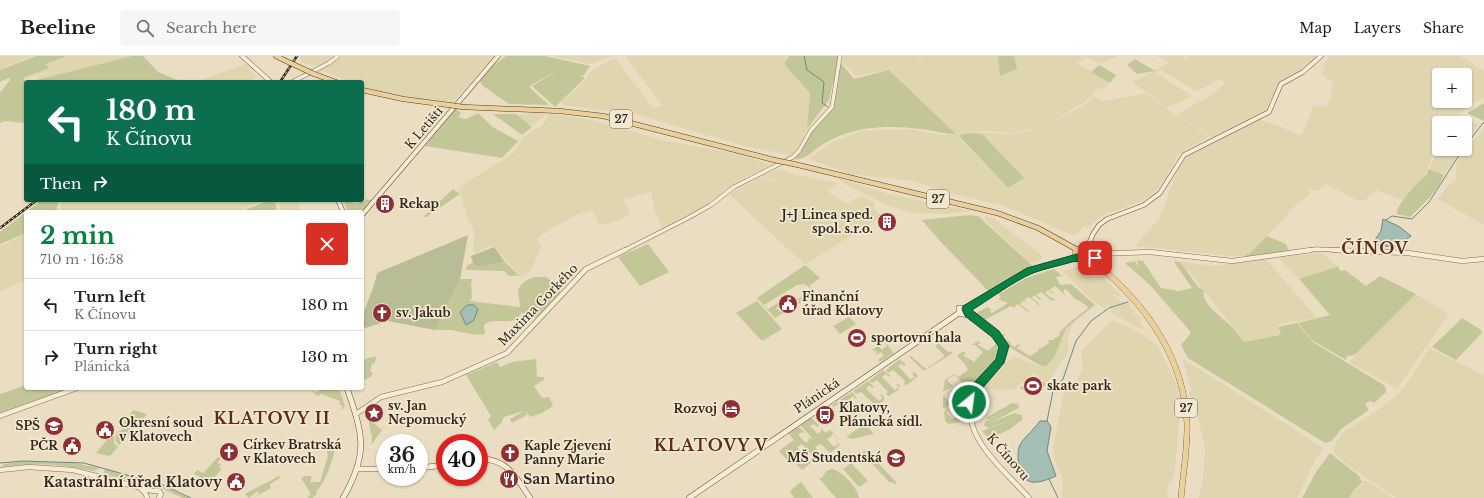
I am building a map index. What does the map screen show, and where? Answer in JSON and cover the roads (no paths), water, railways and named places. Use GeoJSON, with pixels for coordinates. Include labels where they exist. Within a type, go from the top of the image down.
{"type":"FeatureCollection","features":[{"type":"Feature","properties":{"kind":"main road"},"geometry":{"type":"LineString","coordinates":[[242,56],[269,80]]}},
{"type":"Feature","properties":{"kind":"main road"},"geometry":{"type":"LineString","coordinates":[[276,56],[330,80]]}},
{"type":"Feature","properties":{"kind":"main road","name":"K Letišti"},"geometry":{"type":"LineString","coordinates":[[364,212],[498,56]]}},
{"type":"Feature","properties":{"kind":"main road"},"geometry":{"type":"LineString","coordinates":[[1087,248],[1095,228],[1105,219],[1141,206],[1156,198],[1167,186],[1177,163],[1185,153],[1269,112],[1281,84],[1304,72],[1320,56]]}},
{"type":"Feature","properties":{"kind":"main road","name":"27"},"geometry":{"type":"LineString","coordinates":[[364,90],[397,98],[463,107],[565,111],[603,116],[774,160],[1001,214],[1042,230],[1076,249]]}},
{"type":"Feature","properties":{"kind":"main road"},"geometry":{"type":"LineString","coordinates":[[1087,248],[1094,254],[1093,260],[1084,262],[1077,258],[1074,253],[1076,249],[1087,248]]}},
{"type":"Feature","properties":{"kind":"main road","name":"Plánická"},"geometry":{"type":"LineString","coordinates":[[689,498],[796,423],[959,314],[965,315],[967,311],[1026,272],[1077,258]]}},
{"type":"Feature","properties":{"kind":"main road","name":"27"},"geometry":{"type":"LineString","coordinates":[[1093,260],[1122,286],[1144,310],[1161,336],[1175,363],[1183,391],[1187,423],[1181,498]]}},
{"type":"Feature","properties":{"kind":"main road"},"geometry":{"type":"LineString","coordinates":[[343,498],[358,469],[362,438],[348,390]]}},
{"type":"Feature","properties":{"kind":"main road"},"geometry":{"type":"LineString","coordinates":[[488,459],[496,459],[505,466],[530,498]]}},
{"type":"Feature","properties":{"kind":"main road"},"geometry":{"type":"LineString","coordinates":[[358,469],[376,469]]}},
{"type":"Feature","properties":{"kind":"street"},"geometry":{"type":"LineString","coordinates":[[296,80],[329,63],[338,56]]}},
{"type":"Feature","properties":{"kind":"street","name":"Maxima Gorkého"},"geometry":{"type":"LineString","coordinates":[[356,414],[381,397],[442,382],[507,353],[586,269],[688,218],[734,187],[790,158],[799,151],[812,130],[832,107],[840,56]]}},
{"type":"Feature","properties":{"kind":"street"},"geometry":{"type":"LineString","coordinates":[[1094,254],[1150,252],[1232,261],[1316,249],[1408,254],[1465,261],[1484,259]]}},
{"type":"Feature","properties":{"kind":"street","name":"K Čínovu"},"geometry":{"type":"LineString","coordinates":[[967,311],[995,334],[1004,346],[1000,360],[976,388],[971,397],[968,408],[970,424],[979,440],[1029,498]]}},
{"type":"Feature","properties":{"kind":"street"},"geometry":{"type":"LineString","coordinates":[[0,416],[72,390]]}},
{"type":"Feature","properties":{"kind":"street"},"geometry":{"type":"LineString","coordinates":[[0,470],[29,467],[73,470],[160,492],[160,498]]}},
{"type":"Feature","properties":{"kind":"street"},"geometry":{"type":"LineString","coordinates":[[138,487],[146,494],[147,498],[153,491]]}},
{"type":"Feature","properties":{"kind":"water"},"geometry":{"type":"Polygon","coordinates":[[[1383,219],[1400,227],[1411,236],[1395,247],[1375,245],[1373,243],[1381,231],[1383,219]]]}},
{"type":"Feature","properties":{"kind":"water"},"geometry":{"type":"Polygon","coordinates":[[[467,305],[474,305],[478,309],[474,320],[466,325],[460,312],[467,305]]]}},
{"type":"Feature","properties":{"kind":"water"},"geometry":{"type":"Polygon","coordinates":[[[1040,421],[1047,421],[1051,427],[1047,451],[1056,476],[1041,481],[1032,482],[1024,478],[1021,473],[1018,462],[1018,451],[1022,442],[1040,421]]]}},
{"type":"Feature","properties":{"kind":"waterway"},"geometry":{"type":"LineString","coordinates":[[804,56],[807,70],[824,82],[822,103],[828,107]]}},
{"type":"Feature","properties":{"kind":"waterway"},"geometry":{"type":"LineString","coordinates":[[1472,137],[1484,122]]}},
{"type":"Feature","properties":{"kind":"waterway"},"geometry":{"type":"LineString","coordinates":[[1386,220],[1392,216],[1412,219],[1429,202],[1459,156]]}},
{"type":"Feature","properties":{"kind":"waterway"},"geometry":{"type":"LineString","coordinates":[[1047,421],[1053,391],[1063,379],[1076,341],[1091,321],[1109,308],[1128,302]]}},
{"type":"Feature","properties":{"kind":"waterway"},"geometry":{"type":"LineString","coordinates":[[0,463],[23,461],[84,463],[163,485],[191,498]]}},
{"type":"Feature","properties":{"kind":"waterway"},"geometry":{"type":"LineString","coordinates":[[1049,479],[1058,498]]}},
{"type":"Feature","properties":{"kind":"railway"},"geometry":{"type":"LineString","coordinates":[[281,80],[297,56]]}},
{"type":"Feature","properties":{"kind":"railway"},"geometry":{"type":"LineString","coordinates":[[0,228],[34,202]]}},
{"type":"Feature","properties":{"kind":"place","name":"Rekap"},"geometry":{"type":"Point","coordinates":[385,204]}},
{"type":"Feature","properties":{"kind":"place","name":"J+J Linea sped. spol. s.r.o."},"geometry":{"type":"Point","coordinates":[887,222]}},
{"type":"Feature","properties":{"kind":"place","name":"Finanční úřad Klatovy"},"geometry":{"type":"Point","coordinates":[788,304]}},
{"type":"Feature","properties":{"kind":"place","name":"sv. Jakub"},"geometry":{"type":"Point","coordinates":[382,313]}},
{"type":"Feature","properties":{"kind":"place","name":"sportovní hala"},"geometry":{"type":"Point","coordinates":[857,338]}},
{"type":"Feature","properties":{"kind":"place","name":"skate park"},"geometry":{"type":"Point","coordinates":[1033,386]}},
{"type":"Feature","properties":{"kind":"place","name":"Rozvoj"},"geometry":{"type":"Point","coordinates":[731,409]}},
{"type":"Feature","properties":{"kind":"place","name":"sv. Jan Nepomucký"},"geometry":{"type":"Point","coordinates":[374,413]}},
{"type":"Feature","properties":{"kind":"place","name":"Klatovy, Plánická sídl."},"geometry":{"type":"Point","coordinates":[825,415]}},
{"type":"Feature","properties":{"kind":"place","name":"SPŠ"},"geometry":{"type":"Point","coordinates":[54,426]}},
{"type":"Feature","properties":{"kind":"place","name":"Okresní soud v Klatovech"},"geometry":{"type":"Point","coordinates":[105,430]}},
{"type":"Feature","properties":{"kind":"place","name":"PČR"},"geometry":{"type":"Point","coordinates":[72,446]}},
{"type":"Feature","properties":{"kind":"place","name":"Církev Bratrská v Klatovech"},"geometry":{"type":"Point","coordinates":[229,452]}},
{"type":"Feature","properties":{"kind":"place","name":"Kaple Zjevení Panny Marie"},"geometry":{"type":"Point","coordinates":[510,453]}},
{"type":"Feature","properties":{"kind":"place","name":"MŠ Studentská"},"geometry":{"type":"Point","coordinates":[896,458]}},
{"type":"Feature","properties":{"kind":"place","name":"San Martino"},"geometry":{"type":"Point","coordinates":[509,479]}},
{"type":"Feature","properties":{"kind":"place","name":"Katastrální úřad Klatovy"},"geometry":{"type":"Point","coordinates":[236,482]}},
{"type":"Feature","properties":{"kind":"district","name":"ČÍNOV"},"geometry":{"type":"Point","coordinates":[1375,248]}},
{"type":"Feature","properties":{"kind":"district","name":"KLATOVY II"},"geometry":{"type":"Point","coordinates":[272,418]}},
{"type":"Feature","properties":{"kind":"district","name":"KLATOVY V"},"geometry":{"type":"Point","coordinates":[711,445]}}]}
